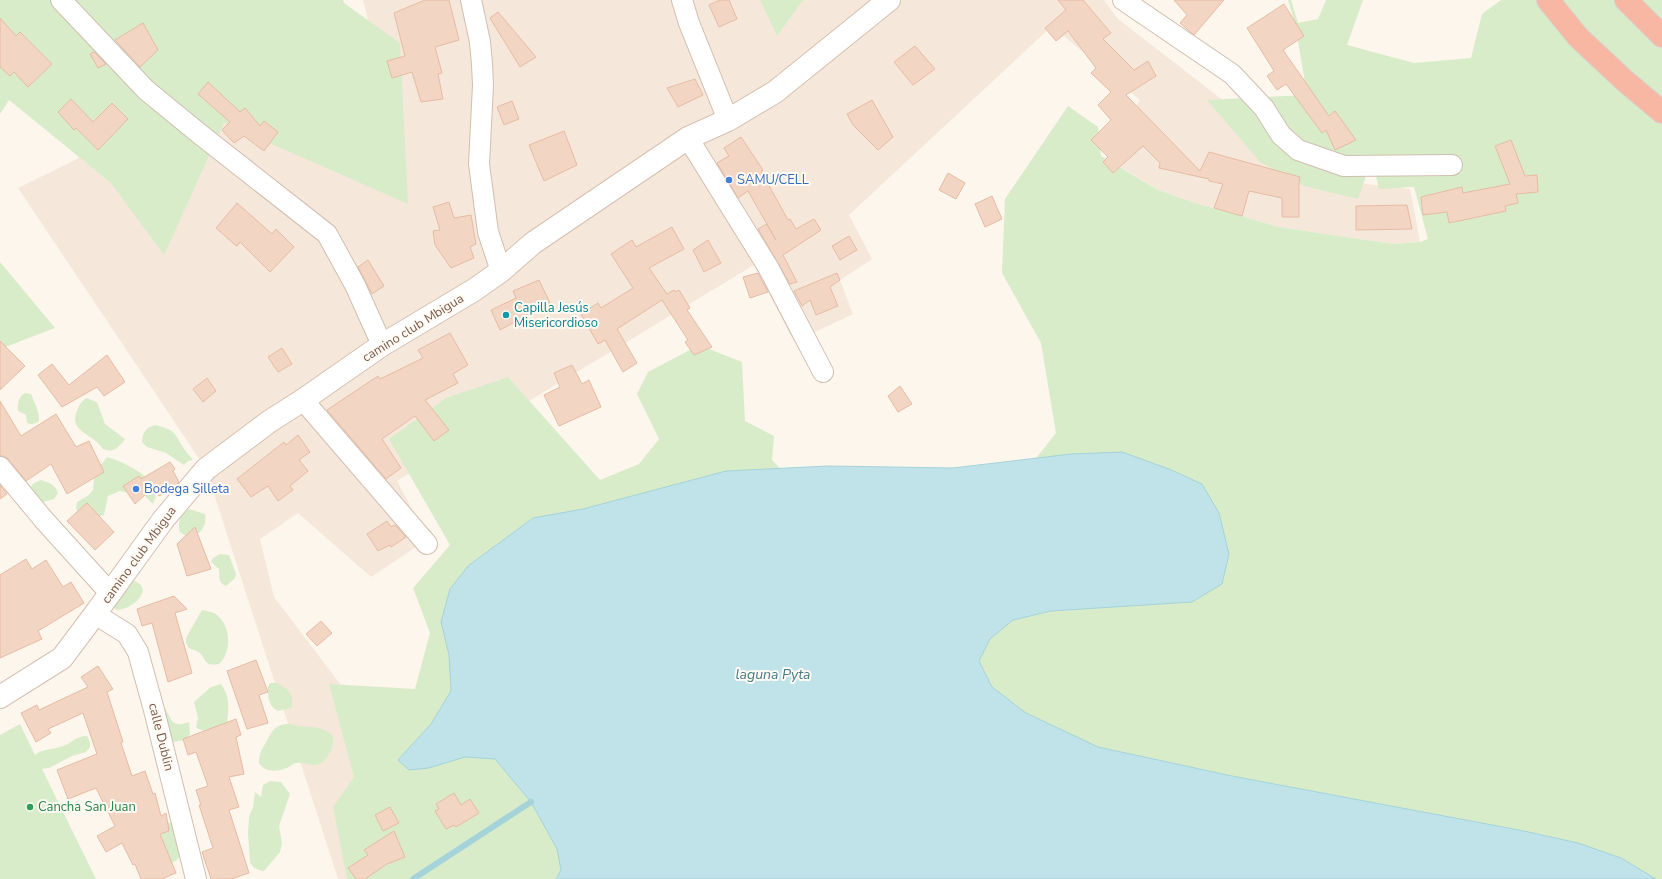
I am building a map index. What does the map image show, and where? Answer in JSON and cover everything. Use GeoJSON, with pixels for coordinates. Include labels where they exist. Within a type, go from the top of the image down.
{"type":"FeatureCollection","features":[{"type":"Feature","properties":{"kind":"highway"},"geometry":{"type":"LineString","coordinates":[[1548,0],[1578,37],[1625,81],[1662,112]]}},
{"type":"Feature","properties":{"kind":"highway"},"geometry":{"type":"LineString","coordinates":[[1626,0],[1662,36]]}},
{"type":"Feature","properties":{"kind":"main road","name":"camino club Mbigua"},"geometry":{"type":"LineString","coordinates":[[0,697],[62,658],[162,520],[206,469],[270,421],[382,345],[474,290],[534,243],[688,138],[728,120],[775,92],[889,0]]}},
{"type":"Feature","properties":{"kind":"street"},"geometry":{"type":"LineString","coordinates":[[61,0],[146,90],[326,234],[355,285],[382,345]]}},
{"type":"Feature","properties":{"kind":"street"},"geometry":{"type":"LineString","coordinates":[[471,0],[480,42],[482,64],[483,85],[479,164],[488,232],[500,271]]}},
{"type":"Feature","properties":{"kind":"street"},"geometry":{"type":"LineString","coordinates":[[682,0],[689,23],[728,120]]}},
{"type":"Feature","properties":{"kind":"street"},"geometry":{"type":"LineString","coordinates":[[1123,0],[1232,74],[1264,108],[1281,135],[1298,150],[1344,166],[1452,165]]}},
{"type":"Feature","properties":{"kind":"street"},"geometry":{"type":"LineString","coordinates":[[688,138],[768,267],[823,372]]}},
{"type":"Feature","properties":{"kind":"street"},"geometry":{"type":"LineString","coordinates":[[303,400],[428,544]]}},
{"type":"Feature","properties":{"kind":"street"},"geometry":{"type":"LineString","coordinates":[[0,467],[44,520],[110,593]]}},
{"type":"Feature","properties":{"kind":"street","name":"calle Dublin"},"geometry":{"type":"LineString","coordinates":[[95,614],[127,634],[138,652],[196,879]]}},
{"type":"Feature","properties":{"kind":"shaded area"},"geometry":{"type":"Polygon","coordinates":[[[0,0],[390,109],[363,0],[1104,0],[1118,19],[1224,101],[1342,181],[1410,189],[1420,242],[1393,244],[1279,227],[1192,202],[1158,190],[1106,158],[1140,100],[1052,26],[849,215],[872,259],[840,280],[853,314],[794,342],[754,265],[397,481],[428,539],[371,577],[298,513],[260,539],[274,597],[398,760],[556,879],[338,879],[206,469],[18,188],[79,158],[0,66],[0,0]]]}},
{"type":"Feature","properties":{"kind":"green space"},"geometry":{"type":"Polygon","coordinates":[[[0,0],[343,0],[344,3],[400,43],[408,204],[224,123],[164,255],[111,183],[9,100],[0,114],[0,0]]]}},
{"type":"Feature","properties":{"kind":"green space"},"geometry":{"type":"Polygon","coordinates":[[[760,0],[803,0],[777,36],[760,0]]]}},
{"type":"Feature","properties":{"kind":"green space"},"geometry":{"type":"Polygon","coordinates":[[[1288,0],[1291,0],[1298,23],[1318,19],[1326,0],[1363,0],[1347,45],[1414,63],[1471,58],[1482,14],[1501,0],[1662,0],[1662,879],[347,879],[333,807],[354,777],[329,684],[415,689],[430,633],[413,588],[450,545],[389,439],[446,398],[508,377],[600,480],[639,464],[659,439],[637,394],[648,372],[699,345],[742,362],[745,421],[774,436],[772,460],[793,482],[1026,471],[1056,433],[1041,343],[1002,273],[1005,199],[1068,106],[1098,127],[1101,156],[1158,190],[1192,202],[1279,227],[1393,244],[1420,242],[1428,239],[1414,187],[1379,189],[1372,159],[1358,199],[1304,186],[1260,162],[1207,100],[1307,95],[1295,23],[1288,0]]]}},
{"type":"Feature","properties":{"kind":"green space"},"geometry":{"type":"Polygon","coordinates":[[[0,262],[55,328],[0,349],[0,262]]]}},
{"type":"Feature","properties":{"kind":"green space"},"geometry":{"type":"Polygon","coordinates":[[[25,393],[31,394],[38,411],[39,421],[35,423],[27,423],[26,415],[18,411],[19,400],[25,393]]]}},
{"type":"Feature","properties":{"kind":"green space"},"geometry":{"type":"Polygon","coordinates":[[[86,398],[97,402],[105,424],[125,439],[116,449],[103,449],[76,424],[75,418],[78,409],[80,404],[86,398]]]}},
{"type":"Feature","properties":{"kind":"green space"},"geometry":{"type":"Polygon","coordinates":[[[155,425],[174,433],[193,460],[188,461],[184,465],[166,453],[147,447],[142,442],[144,433],[147,429],[155,425]]]}},
{"type":"Feature","properties":{"kind":"green space"},"geometry":{"type":"Polygon","coordinates":[[[107,457],[129,466],[150,482],[155,488],[156,495],[153,504],[145,496],[120,491],[108,496],[104,515],[98,517],[79,514],[76,508],[77,502],[89,495],[93,490],[94,479],[100,466],[107,457]]]}},
{"type":"Feature","properties":{"kind":"green space"},"geometry":{"type":"Polygon","coordinates":[[[41,480],[51,484],[55,488],[58,493],[54,499],[43,502],[31,494],[30,488],[34,483],[41,480]]]}},
{"type":"Feature","properties":{"kind":"green space"},"geometry":{"type":"Polygon","coordinates":[[[189,509],[205,514],[205,523],[204,527],[199,533],[187,537],[180,532],[179,525],[181,516],[189,509]]]}},
{"type":"Feature","properties":{"kind":"green space"},"geometry":{"type":"Polygon","coordinates":[[[220,554],[229,555],[236,574],[235,578],[226,586],[220,581],[219,569],[211,562],[213,558],[220,554]]]}},
{"type":"Feature","properties":{"kind":"green space"},"geometry":{"type":"Polygon","coordinates":[[[135,581],[141,585],[143,590],[140,598],[125,608],[117,610],[114,608],[114,604],[127,582],[135,581]]]}},
{"type":"Feature","properties":{"kind":"green space"},"geometry":{"type":"Polygon","coordinates":[[[202,610],[212,612],[217,615],[222,620],[227,632],[228,647],[219,664],[214,665],[207,663],[201,654],[189,648],[187,644],[187,636],[202,610]]]}},
{"type":"Feature","properties":{"kind":"green space"},"geometry":{"type":"Polygon","coordinates":[[[270,683],[277,683],[290,693],[292,700],[291,708],[278,711],[272,707],[268,694],[268,686],[270,683]]]}},
{"type":"Feature","properties":{"kind":"green space"},"geometry":{"type":"Polygon","coordinates":[[[221,684],[226,693],[228,702],[227,722],[212,730],[207,731],[199,729],[196,727],[198,718],[194,702],[211,687],[221,684]]]}},
{"type":"Feature","properties":{"kind":"green space"},"geometry":{"type":"Polygon","coordinates":[[[159,708],[165,708],[176,724],[189,722],[190,734],[185,740],[169,742],[153,739],[148,726],[150,720],[159,708]]]}},
{"type":"Feature","properties":{"kind":"green space","name":"Cancha San Juan"},"geometry":{"type":"Polygon","coordinates":[[[20,724],[35,755],[41,751],[63,746],[83,736],[87,736],[90,742],[90,747],[86,752],[72,756],[49,768],[42,769],[96,879],[0,879],[0,735],[20,724]]]}},
{"type":"Feature","properties":{"kind":"green space"},"geometry":{"type":"Polygon","coordinates":[[[291,724],[321,728],[330,733],[333,740],[331,750],[322,762],[316,765],[297,763],[276,771],[265,769],[259,763],[259,758],[261,751],[270,735],[274,729],[280,725],[291,724]]]}},
{"type":"Feature","properties":{"kind":"green space"},"geometry":{"type":"Polygon","coordinates":[[[270,781],[281,782],[290,794],[279,826],[282,843],[280,852],[264,871],[252,866],[250,862],[248,833],[249,817],[253,807],[255,792],[261,797],[263,785],[270,781]]]}},
{"type":"Feature","properties":{"kind":"green space"},"geometry":{"type":"Polygon","coordinates":[[[163,822],[174,823],[177,832],[174,836],[180,852],[178,858],[169,864],[155,839],[163,822]]]}},
{"type":"Feature","properties":{"kind":"water","name":"laguna Pyta"},"geometry":{"type":"Polygon","coordinates":[[[1122,452],[1169,469],[1202,484],[1219,513],[1229,554],[1222,584],[1192,602],[1051,611],[1013,620],[990,639],[979,661],[992,687],[1026,713],[1098,747],[1232,776],[1524,831],[1578,843],[1621,858],[1656,879],[556,879],[561,870],[557,849],[531,802],[495,759],[465,757],[429,768],[409,770],[398,760],[431,724],[451,691],[449,655],[441,622],[450,589],[468,566],[533,518],[583,509],[726,471],[828,466],[953,468],[1071,454],[1122,452]]]}},
{"type":"Feature","properties":{"kind":"building"},"geometry":{"type":"Polygon","coordinates":[[[425,0],[449,0],[459,40],[435,47],[442,73],[438,74],[443,99],[421,102],[412,72],[392,78],[387,61],[405,56],[394,13],[425,0]]]}},
{"type":"Feature","properties":{"kind":"building"},"geometry":{"type":"Polygon","coordinates":[[[720,0],[729,0],[737,19],[719,27],[709,5],[720,0]]]}},
{"type":"Feature","properties":{"kind":"building"},"geometry":{"type":"Polygon","coordinates":[[[1058,0],[1083,0],[1111,33],[1103,39],[1134,70],[1148,61],[1156,76],[1126,95],[1200,171],[1209,152],[1300,177],[1299,217],[1282,217],[1282,198],[1249,191],[1242,216],[1214,208],[1223,184],[1209,181],[1209,179],[1159,168],[1160,163],[1143,146],[1113,173],[1103,162],[1108,157],[1091,140],[1111,120],[1098,105],[1111,92],[1091,73],[1096,68],[1068,31],[1056,41],[1045,28],[1066,10],[1058,0]]]}},
{"type":"Feature","properties":{"kind":"building"},"geometry":{"type":"Polygon","coordinates":[[[1174,0],[1224,0],[1194,35],[1180,23],[1187,15],[1174,0]]]}},
{"type":"Feature","properties":{"kind":"building"},"geometry":{"type":"Polygon","coordinates":[[[1284,4],[1304,36],[1283,50],[1329,116],[1335,111],[1356,140],[1335,150],[1326,130],[1322,133],[1286,84],[1277,90],[1267,76],[1274,71],[1247,28],[1284,4]]]}},
{"type":"Feature","properties":{"kind":"building"},"geometry":{"type":"Polygon","coordinates":[[[498,12],[536,57],[520,67],[490,18],[498,12]]]}},
{"type":"Feature","properties":{"kind":"building"},"geometry":{"type":"Polygon","coordinates":[[[0,18],[16,36],[20,32],[52,64],[28,87],[14,72],[10,76],[0,67],[0,18]]]}},
{"type":"Feature","properties":{"kind":"building"},"geometry":{"type":"Polygon","coordinates":[[[143,23],[158,50],[140,67],[115,40],[143,23]]]}},
{"type":"Feature","properties":{"kind":"building"},"geometry":{"type":"Polygon","coordinates":[[[915,46],[935,69],[913,85],[894,62],[915,46]]]}},
{"type":"Feature","properties":{"kind":"building"},"geometry":{"type":"Polygon","coordinates":[[[94,52],[106,64],[98,68],[90,54],[94,52]]]}},
{"type":"Feature","properties":{"kind":"building"},"geometry":{"type":"Polygon","coordinates":[[[695,79],[703,95],[678,107],[667,88],[695,79]]]}},
{"type":"Feature","properties":{"kind":"building"},"geometry":{"type":"Polygon","coordinates":[[[208,82],[240,112],[245,108],[260,126],[264,121],[278,132],[264,151],[244,136],[234,143],[222,130],[230,122],[198,94],[208,82]]]}},
{"type":"Feature","properties":{"kind":"building"},"geometry":{"type":"Polygon","coordinates":[[[71,99],[93,122],[112,103],[128,119],[98,150],[76,128],[74,130],[58,112],[71,99]]]}},
{"type":"Feature","properties":{"kind":"building"},"geometry":{"type":"Polygon","coordinates":[[[872,100],[893,137],[878,150],[853,125],[847,114],[872,100]]]}},
{"type":"Feature","properties":{"kind":"building"},"geometry":{"type":"Polygon","coordinates":[[[512,101],[519,119],[504,125],[497,107],[512,101]]]}},
{"type":"Feature","properties":{"kind":"building"},"geometry":{"type":"Polygon","coordinates":[[[564,131],[577,165],[544,181],[529,145],[564,131]]]}},
{"type":"Feature","properties":{"kind":"building"},"geometry":{"type":"Polygon","coordinates":[[[741,137],[763,170],[761,171],[788,220],[790,219],[796,229],[814,219],[821,230],[783,255],[797,282],[790,284],[758,229],[767,224],[748,191],[738,198],[717,163],[729,156],[724,148],[741,137]]]}},
{"type":"Feature","properties":{"kind":"building"},"geometry":{"type":"Polygon","coordinates":[[[1511,140],[1525,176],[1537,175],[1538,192],[1516,194],[1518,203],[1505,206],[1506,211],[1449,223],[1447,212],[1423,215],[1421,197],[1462,187],[1463,193],[1510,184],[1495,146],[1511,140]]]}},
{"type":"Feature","properties":{"kind":"building"},"geometry":{"type":"Polygon","coordinates":[[[948,173],[965,183],[956,199],[939,190],[948,173]]]}},
{"type":"Feature","properties":{"kind":"building"},"geometry":{"type":"Polygon","coordinates":[[[992,196],[1002,219],[985,227],[975,204],[992,196]]]}},
{"type":"Feature","properties":{"kind":"building"},"geometry":{"type":"Polygon","coordinates":[[[449,202],[454,218],[471,215],[476,244],[470,247],[474,258],[451,268],[435,245],[433,231],[440,230],[433,207],[449,202]]]}},
{"type":"Feature","properties":{"kind":"building"},"geometry":{"type":"Polygon","coordinates":[[[237,203],[272,234],[276,229],[294,247],[270,272],[240,242],[237,246],[216,228],[237,203]]]}},
{"type":"Feature","properties":{"kind":"building"},"geometry":{"type":"Polygon","coordinates":[[[1407,205],[1412,229],[1356,230],[1356,206],[1407,205]]]}},
{"type":"Feature","properties":{"kind":"building"},"geometry":{"type":"Polygon","coordinates":[[[672,227],[684,249],[649,268],[667,294],[674,290],[675,292],[679,290],[690,308],[687,310],[712,347],[694,355],[685,342],[688,340],[662,300],[617,329],[637,363],[623,372],[605,340],[598,344],[581,314],[598,303],[601,308],[633,288],[611,254],[632,240],[636,247],[672,227]]]}},
{"type":"Feature","properties":{"kind":"building"},"geometry":{"type":"Polygon","coordinates":[[[849,236],[857,250],[840,260],[832,246],[849,236]]]}},
{"type":"Feature","properties":{"kind":"building"},"geometry":{"type":"Polygon","coordinates":[[[708,240],[721,263],[704,272],[693,250],[708,240]]]}},
{"type":"Feature","properties":{"kind":"building"},"geometry":{"type":"Polygon","coordinates":[[[368,260],[384,286],[372,294],[358,267],[368,260]]]}},
{"type":"Feature","properties":{"kind":"building"},"geometry":{"type":"Polygon","coordinates":[[[758,273],[768,292],[750,298],[743,277],[758,273]]]}},
{"type":"Feature","properties":{"kind":"building"},"geometry":{"type":"Polygon","coordinates":[[[837,273],[840,280],[830,287],[838,306],[816,315],[810,300],[802,306],[794,291],[837,273]]]}},
{"type":"Feature","properties":{"kind":"building"},"geometry":{"type":"Polygon","coordinates":[[[539,280],[550,303],[500,330],[491,310],[516,298],[513,291],[539,280]]]}},
{"type":"Feature","properties":{"kind":"building"},"geometry":{"type":"Polygon","coordinates":[[[450,333],[468,365],[453,374],[458,383],[425,400],[449,430],[434,441],[415,416],[382,439],[401,468],[386,479],[327,410],[378,376],[380,379],[423,358],[418,350],[450,333]]]}},
{"type":"Feature","properties":{"kind":"building"},"geometry":{"type":"Polygon","coordinates":[[[0,341],[25,366],[0,390],[0,341]]]}},
{"type":"Feature","properties":{"kind":"building"},"geometry":{"type":"Polygon","coordinates":[[[282,348],[292,364],[278,372],[268,357],[282,348]]]}},
{"type":"Feature","properties":{"kind":"building"},"geometry":{"type":"Polygon","coordinates":[[[107,355],[125,382],[104,396],[97,387],[62,407],[38,375],[52,364],[69,385],[107,355]]]}},
{"type":"Feature","properties":{"kind":"building"},"geometry":{"type":"Polygon","coordinates":[[[572,365],[582,384],[589,380],[601,407],[559,426],[544,395],[560,387],[554,373],[572,365]]]}},
{"type":"Feature","properties":{"kind":"building"},"geometry":{"type":"Polygon","coordinates":[[[207,378],[216,391],[203,402],[193,389],[207,378]]]}},
{"type":"Feature","properties":{"kind":"building"},"geometry":{"type":"Polygon","coordinates":[[[900,386],[912,404],[898,412],[888,396],[900,386]]]}},
{"type":"Feature","properties":{"kind":"building"},"geometry":{"type":"Polygon","coordinates":[[[0,401],[21,436],[56,414],[76,447],[89,441],[104,472],[67,494],[51,464],[26,481],[9,460],[4,456],[0,456],[0,401]]]}},
{"type":"Feature","properties":{"kind":"building"},"geometry":{"type":"Polygon","coordinates":[[[298,435],[310,452],[299,460],[308,471],[290,486],[293,490],[278,501],[268,486],[251,497],[237,479],[284,442],[286,445],[298,435]]]}},
{"type":"Feature","properties":{"kind":"building"},"geometry":{"type":"Polygon","coordinates":[[[170,462],[175,469],[173,471],[179,482],[175,487],[159,496],[154,487],[135,504],[123,486],[139,476],[141,479],[170,462]]]}},
{"type":"Feature","properties":{"kind":"building"},"geometry":{"type":"Polygon","coordinates":[[[0,485],[7,494],[0,499],[0,485]]]}},
{"type":"Feature","properties":{"kind":"building"},"geometry":{"type":"Polygon","coordinates":[[[87,503],[114,532],[95,550],[67,521],[87,503]]]}},
{"type":"Feature","properties":{"kind":"building"},"geometry":{"type":"Polygon","coordinates":[[[387,521],[391,527],[395,525],[406,537],[391,547],[390,545],[378,551],[367,534],[387,521]]]}},
{"type":"Feature","properties":{"kind":"building"},"geometry":{"type":"Polygon","coordinates":[[[195,527],[211,569],[187,576],[177,544],[195,527]]]}},
{"type":"Feature","properties":{"kind":"building"},"geometry":{"type":"Polygon","coordinates":[[[26,559],[32,569],[46,560],[63,587],[71,582],[84,603],[38,631],[42,639],[0,658],[0,575],[26,559]]]}},
{"type":"Feature","properties":{"kind":"building"},"geometry":{"type":"Polygon","coordinates":[[[174,596],[187,609],[175,613],[192,673],[168,682],[152,623],[142,626],[137,609],[174,596]]]}},
{"type":"Feature","properties":{"kind":"building"},"geometry":{"type":"Polygon","coordinates":[[[321,621],[332,633],[317,646],[306,634],[321,621]]]}},
{"type":"Feature","properties":{"kind":"building"},"geometry":{"type":"Polygon","coordinates":[[[256,660],[268,692],[259,695],[268,723],[247,729],[227,671],[256,660]]]}},
{"type":"Feature","properties":{"kind":"building"},"geometry":{"type":"Polygon","coordinates":[[[98,666],[113,689],[107,692],[132,776],[145,771],[153,794],[155,793],[161,816],[166,813],[169,831],[160,834],[176,873],[162,879],[141,879],[135,864],[133,865],[122,843],[106,852],[97,836],[115,826],[96,788],[68,799],[57,770],[97,754],[83,713],[48,729],[51,733],[36,742],[21,713],[37,705],[39,710],[88,687],[81,677],[98,666]]]}},
{"type":"Feature","properties":{"kind":"building"},"geometry":{"type":"Polygon","coordinates":[[[236,719],[241,735],[236,737],[244,774],[229,777],[239,807],[229,810],[249,873],[231,879],[211,879],[202,852],[213,848],[199,805],[201,805],[196,790],[208,786],[196,752],[188,755],[183,739],[236,719]]]}},
{"type":"Feature","properties":{"kind":"building"},"geometry":{"type":"Polygon","coordinates":[[[454,793],[461,805],[470,799],[479,813],[456,827],[454,825],[446,829],[435,811],[439,809],[436,804],[454,793]]]}},
{"type":"Feature","properties":{"kind":"building"},"geometry":{"type":"Polygon","coordinates":[[[390,807],[399,823],[383,831],[375,815],[390,807]]]}},
{"type":"Feature","properties":{"kind":"building"},"geometry":{"type":"Polygon","coordinates":[[[394,831],[405,857],[387,864],[365,879],[356,879],[348,868],[368,855],[364,850],[394,831]]]}},
{"type":"Feature","properties":{"kind":"waterway"},"geometry":{"type":"LineString","coordinates":[[413,879],[531,802]]}},
{"type":"Feature","properties":{"kind":"place","name":"SAMU/CELL"},"geometry":{"type":"Point","coordinates":[729,180]}},
{"type":"Feature","properties":{"kind":"place","name":"Capilla Jesús Misericordioso"},"geometry":{"type":"Point","coordinates":[506,315]}},
{"type":"Feature","properties":{"kind":"place","name":"Bodega Silleta"},"geometry":{"type":"Point","coordinates":[136,489]}},
{"type":"Feature","properties":{"kind":"place","name":"Cancha San Juan"},"geometry":{"type":"Point","coordinates":[30,807]}}]}
